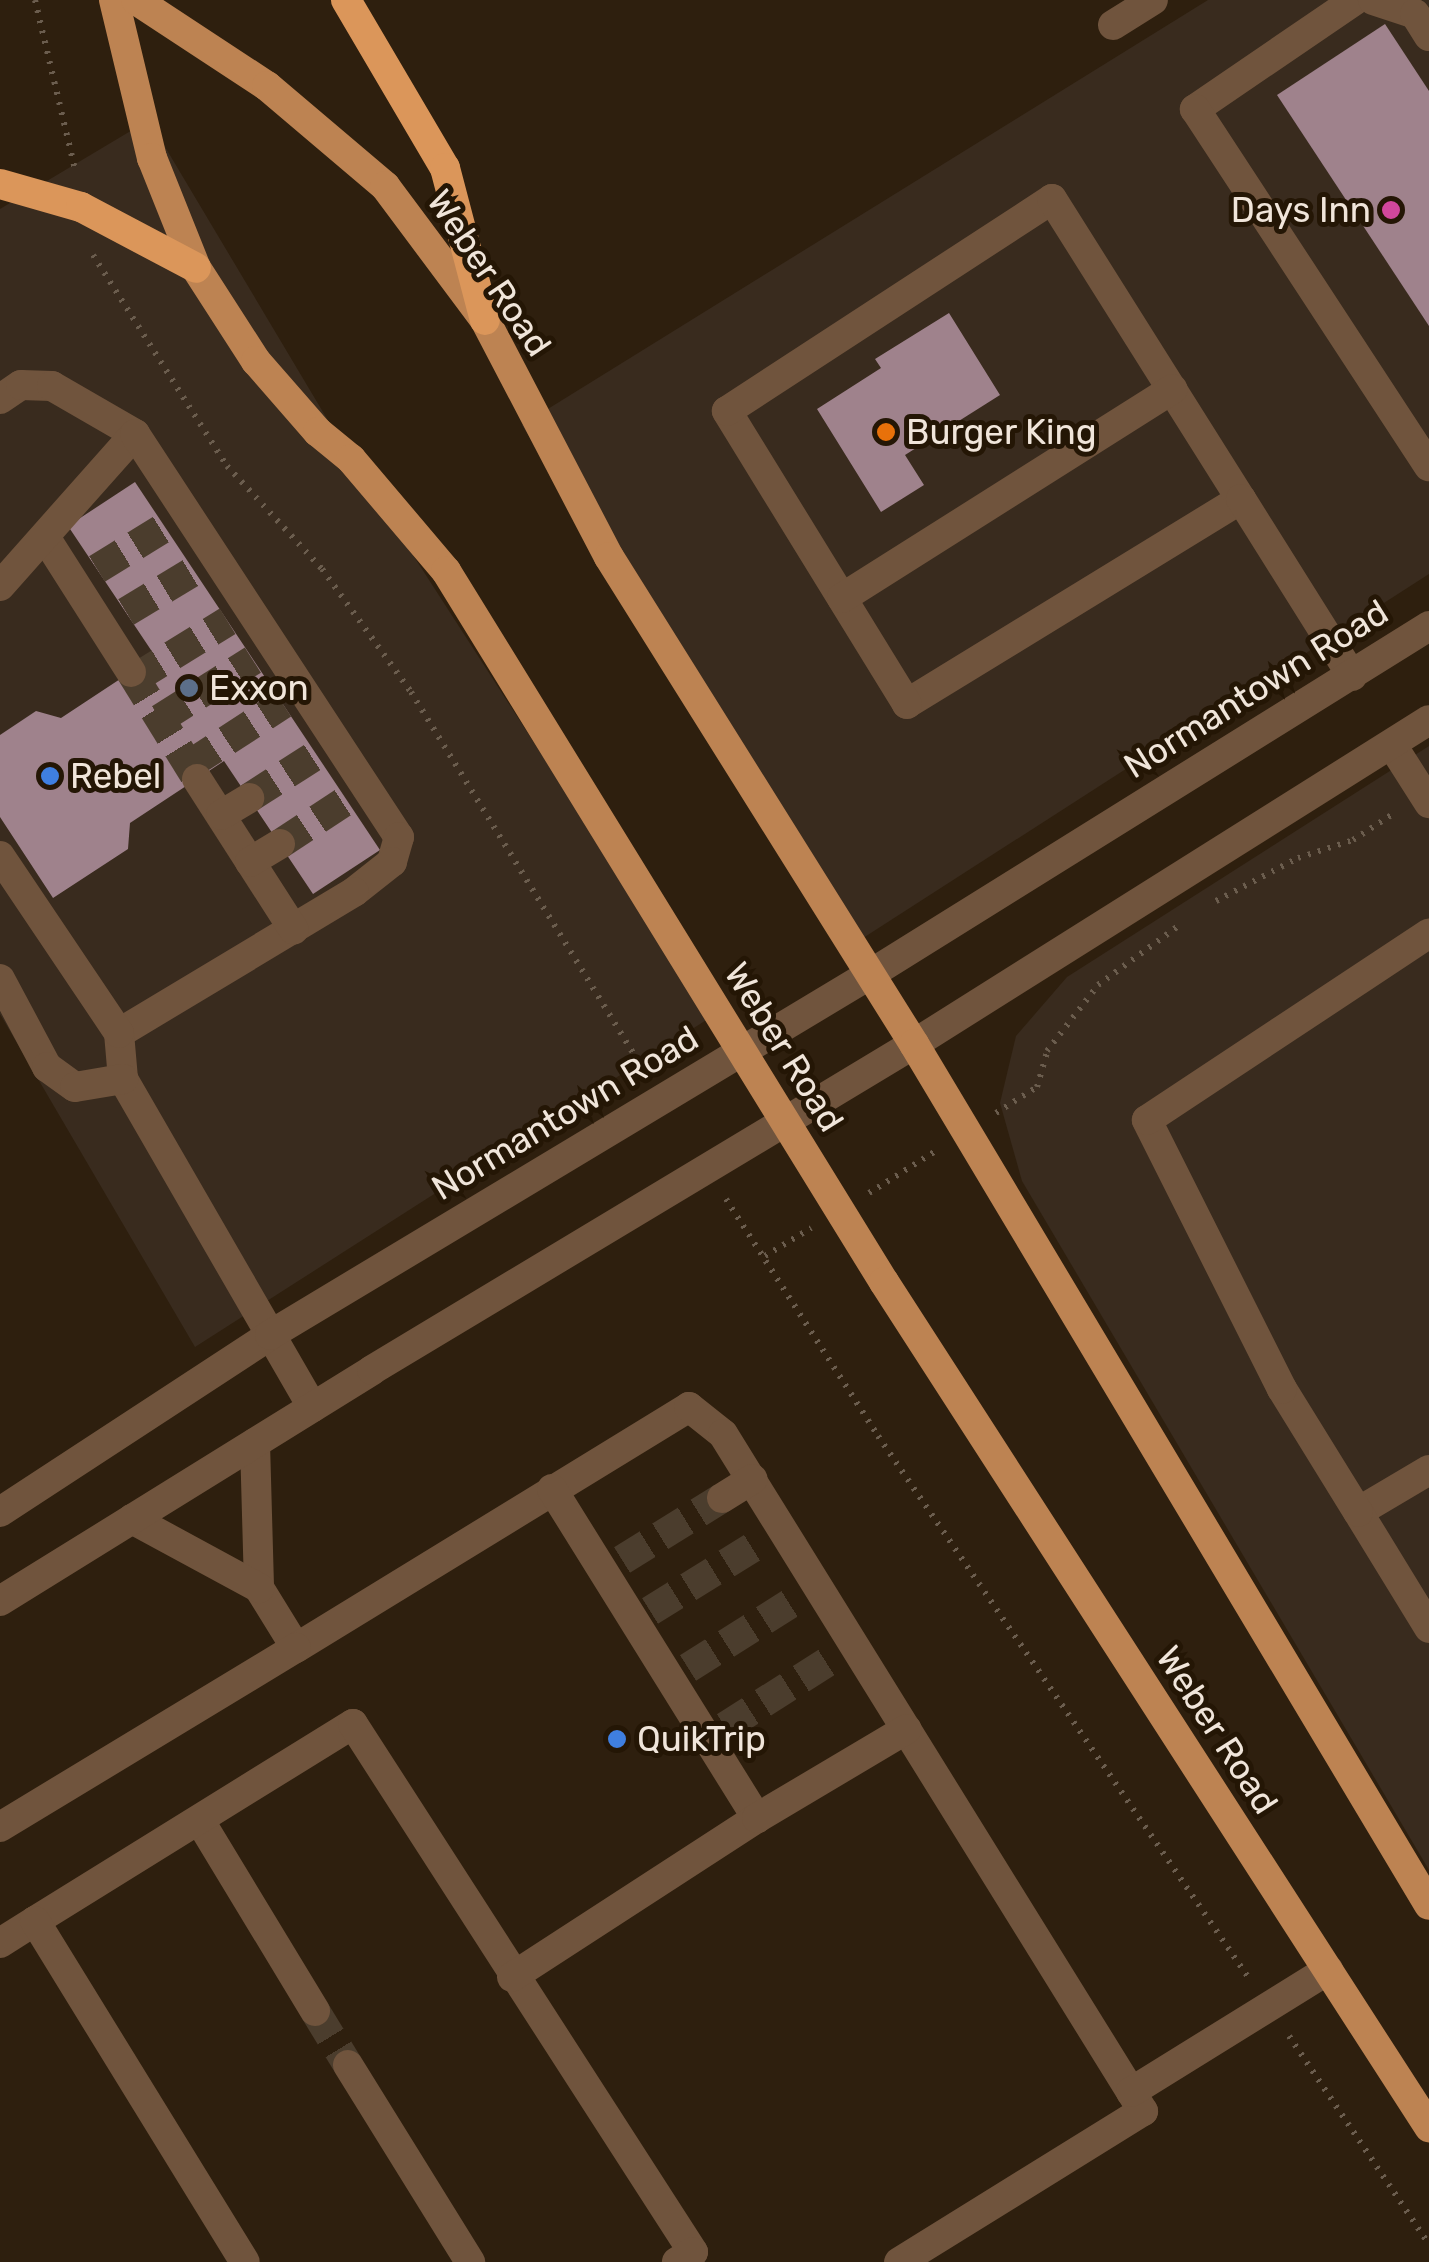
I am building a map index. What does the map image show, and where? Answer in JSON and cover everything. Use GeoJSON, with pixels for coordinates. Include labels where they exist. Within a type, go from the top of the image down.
{"type":"FeatureCollection","features":[{"type":"Feature","properties":{"kind":"highway"},"geometry":{"type":"LineString","coordinates":[[346,0],[445,168],[484,320]]}},
{"type":"Feature","properties":{"kind":"highway"},"geometry":{"type":"LineString","coordinates":[[0,184],[81,207],[196,268]]}},
{"type":"Feature","properties":{"kind":"main road","name":"Weber Road"},"geometry":{"type":"LineString","coordinates":[[114,0],[152,158],[196,268],[256,361],[318,432],[351,459],[446,570],[840,1211],[1429,2127]]}},
{"type":"Feature","properties":{"kind":"main road","name":"Weber Road"},"geometry":{"type":"LineString","coordinates":[[136,0],[267,86],[385,186],[484,320],[609,557],[914,1044],[1429,1905]]}},
{"type":"Feature","properties":{"kind":"street"},"geometry":{"type":"LineString","coordinates":[[1113,25],[1153,0]]}},
{"type":"Feature","properties":{"kind":"street"},"geometry":{"type":"LineString","coordinates":[[1355,0],[1195,110],[1429,466]]}},
{"type":"Feature","properties":{"kind":"street"},"geometry":{"type":"LineString","coordinates":[[1374,0],[1416,14],[1429,36]]}},
{"type":"Feature","properties":{"kind":"street"},"geometry":{"type":"LineString","coordinates":[[1241,499],[907,704],[727,411],[1052,198],[1172,390],[1241,499],[1352,676]]}},
{"type":"Feature","properties":{"kind":"street"},"geometry":{"type":"LineString","coordinates":[[7,390],[52,386],[134,434],[176,520],[238,615],[357,794],[399,837],[392,862],[294,930],[119,1033]]}},
{"type":"Feature","properties":{"kind":"street"},"geometry":{"type":"LineString","coordinates":[[842,598],[1172,390]]}},
{"type":"Feature","properties":{"kind":"street"},"geometry":{"type":"LineString","coordinates":[[0,586],[134,434]]}},
{"type":"Feature","properties":{"kind":"street"},"geometry":{"type":"LineString","coordinates":[[44,537],[85,576],[114,620],[130,672]]}},
{"type":"Feature","properties":{"kind":"street","name":"Normantown Road"},"geometry":{"type":"LineString","coordinates":[[0,1512],[270,1335],[869,975],[1429,626]]}},
{"type":"Feature","properties":{"kind":"street"},"geometry":{"type":"LineString","coordinates":[[0,1602],[312,1407],[914,1044],[1429,720]]}},
{"type":"Feature","properties":{"kind":"street"},"geometry":{"type":"LineString","coordinates":[[1392,744],[1426,799]]}},
{"type":"Feature","properties":{"kind":"street"},"geometry":{"type":"LineString","coordinates":[[197,778],[294,930]]}},
{"type":"Feature","properties":{"kind":"street"},"geometry":{"type":"LineString","coordinates":[[221,816],[249,798]]}},
{"type":"Feature","properties":{"kind":"street"},"geometry":{"type":"LineString","coordinates":[[250,862],[280,844]]}},
{"type":"Feature","properties":{"kind":"street"},"geometry":{"type":"LineString","coordinates":[[0,856],[119,1033],[124,1079],[312,1407]]}},
{"type":"Feature","properties":{"kind":"street"},"geometry":{"type":"LineString","coordinates":[[1429,932],[1147,1120],[1282,1389],[1429,1628]]}},
{"type":"Feature","properties":{"kind":"street"},"geometry":{"type":"LineString","coordinates":[[0,979],[47,1067],[75,1086],[124,1079]]}},
{"type":"Feature","properties":{"kind":"street"},"geometry":{"type":"LineString","coordinates":[[0,1827],[689,1408],[723,1434],[752,1480],[770,1537],[842,1652],[907,1729],[1143,2111],[899,2262]]}},
{"type":"Feature","properties":{"kind":"street"},"geometry":{"type":"LineString","coordinates":[[255,1443],[259,1588]]}},
{"type":"Feature","properties":{"kind":"street"},"geometry":{"type":"LineString","coordinates":[[1358,1512],[1429,1470]]}},
{"type":"Feature","properties":{"kind":"street"},"geometry":{"type":"LineString","coordinates":[[722,1498],[752,1480]]}},
{"type":"Feature","properties":{"kind":"street"},"geometry":{"type":"LineString","coordinates":[[552,1490],[613,1566],[716,1732],[757,1818]]}},
{"type":"Feature","properties":{"kind":"street"},"geometry":{"type":"LineString","coordinates":[[132,1519],[259,1588],[296,1648]]}},
{"type":"Feature","properties":{"kind":"street"},"geometry":{"type":"LineString","coordinates":[[0,1943],[353,1724],[512,1977],[693,2252],[677,2262]]}},
{"type":"Feature","properties":{"kind":"street"},"geometry":{"type":"LineString","coordinates":[[512,1977],[757,1818],[907,1729]]}},
{"type":"Feature","properties":{"kind":"street"},"geometry":{"type":"LineString","coordinates":[[200,1821],[315,2011]]}},
{"type":"Feature","properties":{"kind":"street"},"geometry":{"type":"LineString","coordinates":[[35,1921],[246,2262]]}},
{"type":"Feature","properties":{"kind":"street"},"geometry":{"type":"LineString","coordinates":[[1131,2092],[1328,1970]]}},
{"type":"Feature","properties":{"kind":"street"},"geometry":{"type":"LineString","coordinates":[[348,2065],[470,2262]]}},
{"type":"Feature","properties":{"kind":"path"},"geometry":{"type":"LineString","coordinates":[[35,0],[95,265],[226,466],[322,570],[410,692],[661,1098]]}},
{"type":"Feature","properties":{"kind":"path"},"geometry":{"type":"LineString","coordinates":[[1198,910],[1298,858],[1353,840],[1426,799]]}},
{"type":"Feature","properties":{"kind":"path"},"geometry":{"type":"LineString","coordinates":[[766,1256],[1037,1087],[1047,1051],[1098,984],[1184,921]]}},
{"type":"Feature","properties":{"kind":"path"},"geometry":{"type":"LineString","coordinates":[[709,1168],[746,1237],[766,1256],[878,1436],[1429,2244]]}},
{"type":"Feature","properties":{"kind":"shaded area"},"geometry":{"type":"Polygon","coordinates":[[[1208,0],[1429,0],[1429,574],[846,949],[522,425],[1208,0]]]}},
{"type":"Feature","properties":{"kind":"shaded area"},"geometry":{"type":"Polygon","coordinates":[[[149,120],[351,459],[711,1017],[195,1347],[0,1014],[0,209],[149,120]]]}},
{"type":"Feature","properties":{"kind":"shaded area"},"geometry":{"type":"Polygon","coordinates":[[[1429,746],[1429,1870],[1022,1181],[1000,1103],[1016,1036],[1067,977],[1429,746]]]}},
{"type":"Feature","properties":{"kind":"building","name":"Days Inn"},"geometry":{"type":"Polygon","coordinates":[[[1385,24],[1429,91],[1429,326],[1277,95],[1385,24]]]}},
{"type":"Feature","properties":{"kind":"building","name":"Burger King"},"geometry":{"type":"Polygon","coordinates":[[[949,313],[1000,395],[905,455],[924,485],[881,512],[817,409],[881,368],[875,359],[949,313]]]}},
{"type":"Feature","properties":{"kind":"building","name":"Exxon"},"geometry":{"type":"Polygon","coordinates":[[[135,482],[380,850],[313,894],[224,761],[130,823],[128,849],[53,898],[0,817],[0,735],[36,711],[61,718],[155,656],[68,526],[135,482]]]}},
{"type":"Feature","properties":{"kind":"tunnel"},"geometry":{"type":"LineString","coordinates":[[97,569],[165,527]]}},
{"type":"Feature","properties":{"kind":"tunnel"},"geometry":{"type":"LineString","coordinates":[[126,612],[194,571]]}},
{"type":"Feature","properties":{"kind":"tunnel"},"geometry":{"type":"LineString","coordinates":[[134,679],[228,621]]}},
{"type":"Feature","properties":{"kind":"tunnel"},"geometry":{"type":"LineString","coordinates":[[160,719],[253,660]]}},
{"type":"Feature","properties":{"kind":"tunnel"},"geometry":{"type":"LineString","coordinates":[[131,672],[197,779]]}},
{"type":"Feature","properties":{"kind":"tunnel"},"geometry":{"type":"LineString","coordinates":[[189,765],[283,704]]}},
{"type":"Feature","properties":{"kind":"tunnel"},"geometry":{"type":"LineString","coordinates":[[249,798],[316,755]]}},
{"type":"Feature","properties":{"kind":"tunnel"},"geometry":{"type":"LineString","coordinates":[[280,844],[347,800]]}},
{"type":"Feature","properties":{"kind":"tunnel"},"geometry":{"type":"LineString","coordinates":[[622,1560],[722,1498]]}},
{"type":"Feature","properties":{"kind":"tunnel"},"geometry":{"type":"LineString","coordinates":[[650,1611],[758,1544]]}},
{"type":"Feature","properties":{"kind":"tunnel"},"geometry":{"type":"LineString","coordinates":[[688,1668],[794,1601]]}},
{"type":"Feature","properties":{"kind":"tunnel"},"geometry":{"type":"LineString","coordinates":[[725,1727],[830,1660]]}},
{"type":"Feature","properties":{"kind":"tunnel"},"geometry":{"type":"LineString","coordinates":[[315,2011],[348,2065]]}},
{"type":"Feature","properties":{"kind":"place","name":"Days Inn"},"geometry":{"type":"Point","coordinates":[1391,210]}},
{"type":"Feature","properties":{"kind":"place","name":"Burger King"},"geometry":{"type":"Point","coordinates":[886,432]}},
{"type":"Feature","properties":{"kind":"place","name":"Exxon"},"geometry":{"type":"Point","coordinates":[189,688]}},
{"type":"Feature","properties":{"kind":"place","name":"Rebel"},"geometry":{"type":"Point","coordinates":[50,776]}},
{"type":"Feature","properties":{"kind":"place","name":"QuikTrip"},"geometry":{"type":"Point","coordinates":[617,1739]}}]}
